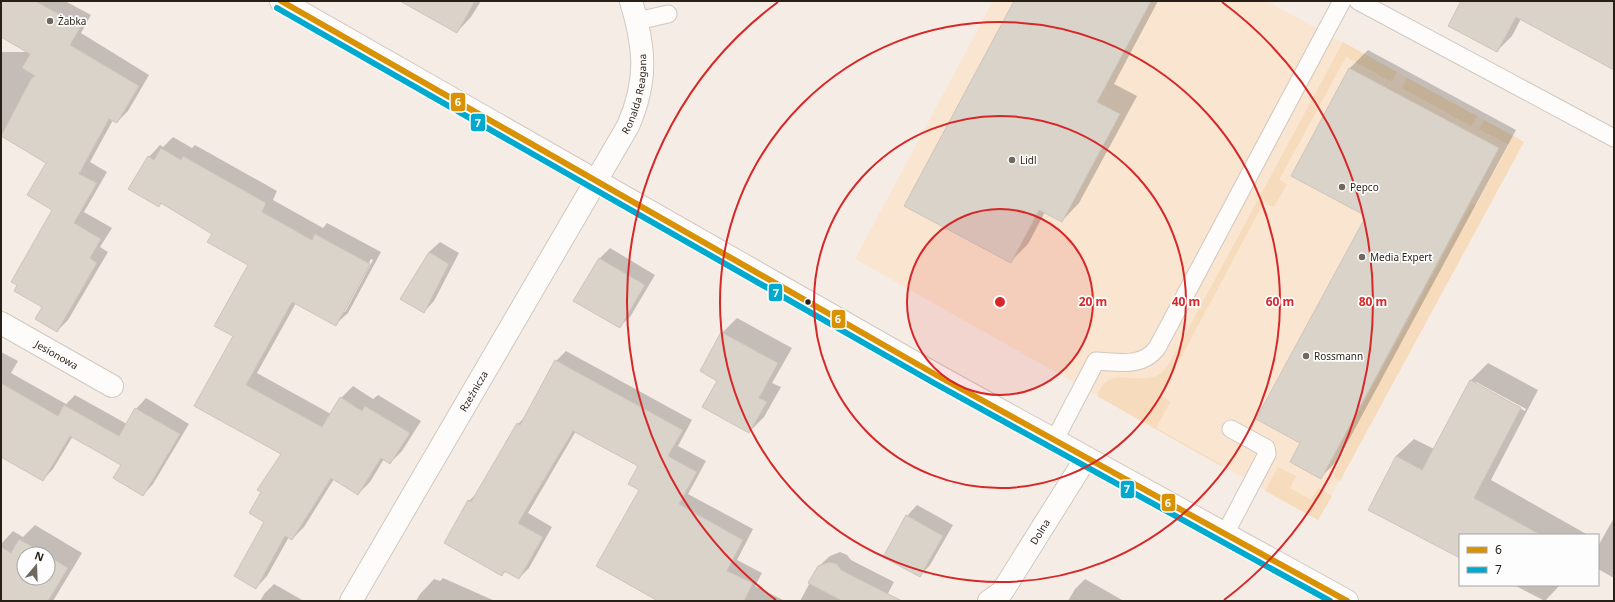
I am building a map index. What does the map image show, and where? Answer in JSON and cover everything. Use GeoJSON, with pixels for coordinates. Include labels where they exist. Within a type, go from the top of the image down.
{"type":"FeatureCollection","features":[{"type":"Feature","properties":{"kind":"main road"},"geometry":{"type":"LineString","coordinates":[[281,1],[1054,441],[1347,601]]}},
{"type":"Feature","properties":{"kind":"main road","name":"Ronalda Reagana"},"geometry":{"type":"LineString","coordinates":[[596,180],[628,126],[638,100],[643,70],[643,51],[634,11]]}},
{"type":"Feature","properties":{"kind":"main road","name":"Rzeźnicza"},"geometry":{"type":"LineString","coordinates":[[351,601],[596,180]]}},
{"type":"Feature","properties":{"kind":"main road","name":"Jesionowa"},"geometry":{"type":"LineString","coordinates":[[1,323],[112,386]]}},
{"type":"Feature","properties":{"kind":"main road","name":"Dolna"},"geometry":{"type":"LineString","coordinates":[[989,601],[1002,592],[1086,458]]}},
{"type":"Feature","properties":{"kind":"lane"},"geometry":{"type":"LineString","coordinates":[[1054,441],[1096,361],[1136,362],[1151,356],[1342,1]]}},
{"type":"Feature","properties":{"kind":"lane"},"geometry":{"type":"LineString","coordinates":[[1358,1],[1614,138]]}},
{"type":"Feature","properties":{"kind":"lane"},"geometry":{"type":"LineString","coordinates":[[634,11],[668,14]]}},
{"type":"Feature","properties":{"kind":"lane"},"geometry":{"type":"LineString","coordinates":[[1225,534],[1267,454],[1266,448],[1231,429]]}},
{"type":"Feature","properties":{"kind":"shaded area"},"geometry":{"type":"Polygon","coordinates":[[[993,1],[1267,1],[1524,142],[1318,520],[855,259],[993,1]]]}},
{"type":"Feature","properties":{"kind":"shaded area"},"geometry":{"type":"Polygon","coordinates":[[[1343,42],[1397,72],[1392,82],[1346,57],[1279,180],[1287,184],[1273,207],[1264,202],[1161,395],[1170,402],[1156,428],[1222,465],[1221,466],[1097,396],[1102,386],[1108,381],[1115,378],[1150,378],[1160,374],[1171,361],[1343,42]]]}},
{"type":"Feature","properties":{"kind":"shaded area"},"geometry":{"type":"Polygon","coordinates":[[[1407,78],[1477,116],[1471,126],[1402,88],[1407,78]]]}},
{"type":"Feature","properties":{"kind":"shaded area"},"geometry":{"type":"Polygon","coordinates":[[[1484,120],[1524,142],[1340,481],[1333,477],[1349,441],[1345,438],[1472,203],[1476,205],[1509,145],[1479,129],[1484,120]]]}},
{"type":"Feature","properties":{"kind":"shaded area"},"geometry":{"type":"Polygon","coordinates":[[[1278,467],[1296,476],[1290,488],[1311,500],[1318,488],[1332,496],[1318,520],[1265,491],[1278,467]]]}},
{"type":"Feature","properties":{"kind":"building"},"geometry":{"type":"Polygon","coordinates":[[[1,1],[35,1],[81,26],[70,45],[139,86],[117,123],[109,119],[79,174],[97,183],[74,223],[101,239],[90,258],[97,263],[57,332],[35,319],[42,307],[14,291],[17,285],[11,282],[52,210],[27,195],[46,163],[1,136],[31,79],[35,76],[22,68],[30,54],[1,37],[1,1]]]}},
{"type":"Feature","properties":{"kind":"building"},"geometry":{"type":"Polygon","coordinates":[[[400,1],[475,1],[457,33],[400,1]]]}},
{"type":"Feature","properties":{"kind":"building","name":"Lidl"},"geometry":{"type":"Polygon","coordinates":[[[1014,1],[1151,1],[1097,102],[1120,114],[1062,222],[1039,210],[1011,263],[904,206],[1014,1]]]}},
{"type":"Feature","properties":{"kind":"building"},"geometry":{"type":"Polygon","coordinates":[[[1461,1],[1614,1],[1614,70],[1516,17],[1497,52],[1448,26],[1461,1]]]}},
{"type":"Feature","properties":{"kind":"building"},"geometry":{"type":"Polygon","coordinates":[[[1349,68],[1499,148],[1321,479],[1290,462],[1300,443],[1256,419],[1366,216],[1291,176],[1349,68]]]}},
{"type":"Feature","properties":{"kind":"building"},"geometry":{"type":"Polygon","coordinates":[[[161,148],[181,160],[183,156],[266,203],[262,212],[312,240],[315,234],[370,264],[336,326],[292,302],[246,385],[322,427],[340,397],[362,411],[365,406],[410,433],[390,464],[381,458],[358,495],[331,478],[292,540],[285,536],[256,589],[234,576],[264,522],[249,513],[261,492],[257,490],[281,454],[194,406],[233,336],[214,326],[248,265],[207,242],[212,234],[161,203],[159,207],[128,189],[148,156],[154,160],[161,148]]]}},
{"type":"Feature","properties":{"kind":"building"},"geometry":{"type":"Polygon","coordinates":[[[429,252],[449,264],[424,313],[400,299],[429,252]]]}},
{"type":"Feature","properties":{"kind":"building"},"geometry":{"type":"Polygon","coordinates":[[[599,258],[645,285],[620,328],[573,301],[599,258]]]}},
{"type":"Feature","properties":{"kind":"building"},"geometry":{"type":"Polygon","coordinates":[[[721,332],[778,363],[759,398],[767,402],[749,433],[702,407],[717,381],[700,371],[721,332]]]}},
{"type":"Feature","properties":{"kind":"building"},"geometry":{"type":"Polygon","coordinates":[[[555,360],[683,430],[668,456],[697,472],[679,504],[743,540],[727,571],[753,583],[744,601],[658,601],[596,566],[639,490],[628,484],[638,466],[573,431],[518,523],[543,537],[519,579],[504,571],[502,576],[444,543],[468,500],[471,502],[517,423],[520,425],[555,360]]]}},
{"type":"Feature","properties":{"kind":"building"},"geometry":{"type":"Polygon","coordinates":[[[1470,380],[1521,408],[1474,498],[1539,534],[1459,534],[1459,557],[1368,510],[1396,456],[1422,470],[1470,380]]]}},
{"type":"Feature","properties":{"kind":"building"},"geometry":{"type":"Polygon","coordinates":[[[1,383],[58,416],[64,405],[119,436],[135,408],[180,434],[143,496],[113,478],[121,465],[70,436],[43,481],[1,457],[1,383]]]}},
{"type":"Feature","properties":{"kind":"building"},"geometry":{"type":"Polygon","coordinates":[[[906,515],[943,536],[920,577],[883,557],[906,515]]]}},
{"type":"Feature","properties":{"kind":"building"},"geometry":{"type":"Polygon","coordinates":[[[19,539],[31,546],[16,546],[16,586],[56,586],[56,561],[68,568],[48,601],[1,601],[1,547],[11,553],[19,539]]]}},
{"type":"Feature","properties":{"kind":"building"},"geometry":{"type":"Polygon","coordinates":[[[830,562],[837,564],[841,570],[902,601],[842,601],[808,583],[818,566],[830,562]]]}},
{"type":"Feature","properties":{"kind":"transit line","name":"6"},"geometry":{"type":"LineString","coordinates":[[281,1],[938,376],[1347,601]]}},
{"type":"Feature","properties":{"kind":"transit line","name":"7"},"geometry":{"type":"LineString","coordinates":[[277,8],[934,383],[1330,601]]}},
{"type":"Feature","properties":{"kind":"place","name":"Żabka"},"geometry":{"type":"Point","coordinates":[50,21]}},
{"type":"Feature","properties":{"kind":"place","name":"Lidl"},"geometry":{"type":"Point","coordinates":[1012,160]}},
{"type":"Feature","properties":{"kind":"place","name":"Pepco"},"geometry":{"type":"Point","coordinates":[1342,187]}},
{"type":"Feature","properties":{"kind":"place","name":"Media Expert"},"geometry":{"type":"Point","coordinates":[1362,257]}},
{"type":"Feature","properties":{"kind":"place","name":"Rossmann"},"geometry":{"type":"Point","coordinates":[1306,356]}}]}
